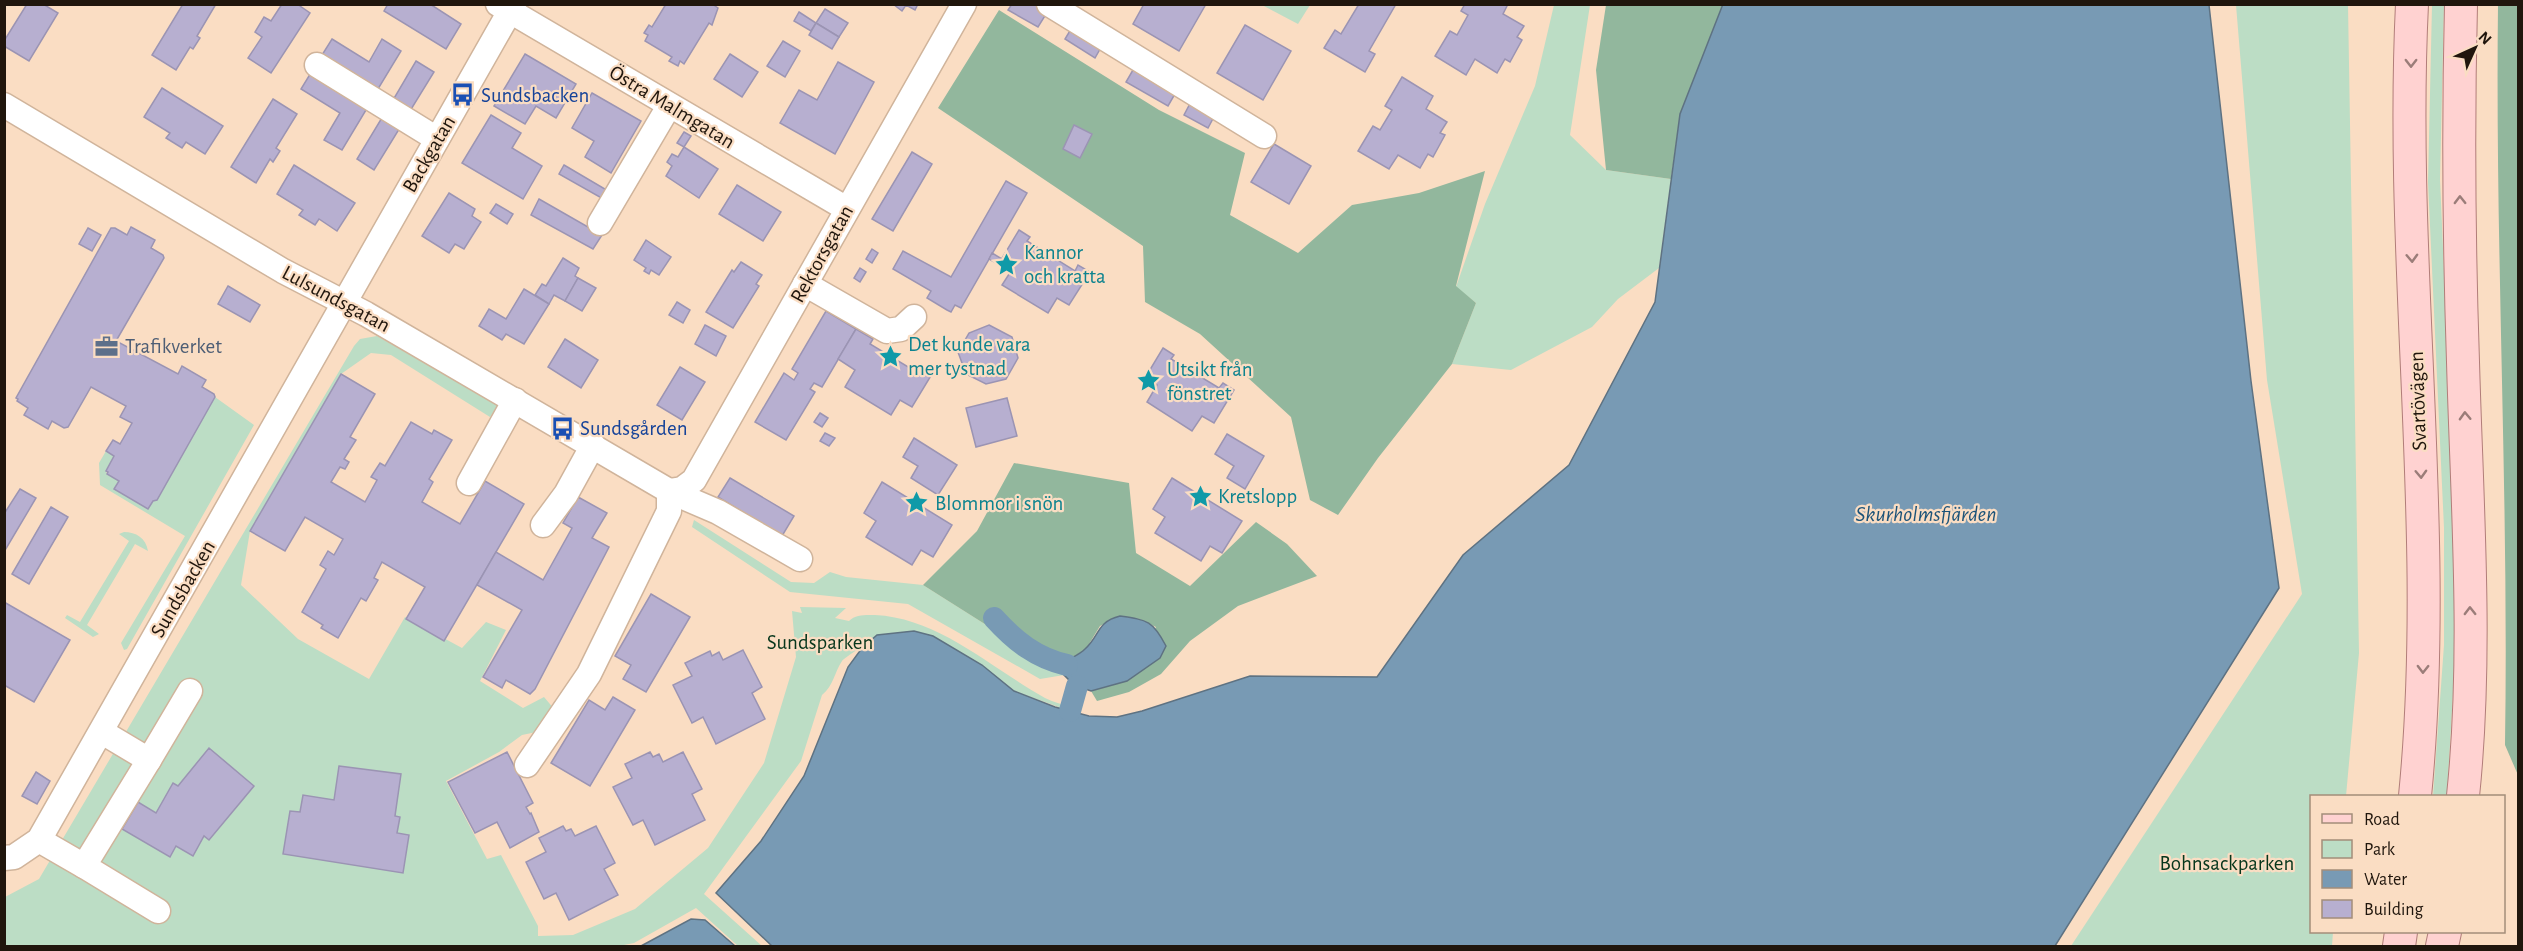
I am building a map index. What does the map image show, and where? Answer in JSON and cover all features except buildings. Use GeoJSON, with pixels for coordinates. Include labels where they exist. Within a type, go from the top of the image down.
{"type":"FeatureCollection","features":[{"type":"Feature","properties":{"kind":"main road","name":"Svartövägen"},"geometry":{"type":"LineString","coordinates":[[2412,4],[2411,218],[2425,583],[2421,736],[2415,795]]}},
{"type":"Feature","properties":{"kind":"main road"},"geometry":{"type":"LineString","coordinates":[[2461,4],[2460,190],[2471,650],[2463,795]]}},
{"type":"Feature","properties":{"kind":"street","name":"Rektorsgatan"},"geometry":{"type":"LineString","coordinates":[[669,491],[682,489],[694,480],[963,4]]}},
{"type":"Feature","properties":{"kind":"street"},"geometry":{"type":"LineString","coordinates":[[1049,4],[1264,136]]}},
{"type":"Feature","properties":{"kind":"street","name":"Östra Malmgatan"},"geometry":{"type":"LineString","coordinates":[[507,7],[669,106],[847,209]]}},
{"type":"Feature","properties":{"kind":"street","name":"Backgatan"},"geometry":{"type":"LineString","coordinates":[[344,303],[437,139],[507,7]]}},
{"type":"Feature","properties":{"kind":"street"},"geometry":{"type":"LineString","coordinates":[[316,65],[437,139]]}},
{"type":"Feature","properties":{"kind":"street","name":"Lulsundsgatan"},"geometry":{"type":"LineString","coordinates":[[4,105],[283,271],[515,400],[669,491],[718,512],[800,559]]}},
{"type":"Feature","properties":{"kind":"street"},"geometry":{"type":"LineString","coordinates":[[600,223],[669,106]]}},
{"type":"Feature","properties":{"kind":"street"},"geometry":{"type":"LineString","coordinates":[[805,285],[887,331],[901,329],[914,317]]}},
{"type":"Feature","properties":{"kind":"street","name":"Sundsbacken"},"geometry":{"type":"LineString","coordinates":[[4,858],[14,857],[39,840],[344,303]]}},
{"type":"Feature","properties":{"kind":"street"},"geometry":{"type":"LineString","coordinates":[[469,483],[515,400]]}},
{"type":"Feature","properties":{"kind":"street"},"geometry":{"type":"LineString","coordinates":[[543,525],[566,494],[593,445]]}},
{"type":"Feature","properties":{"kind":"street"},"geometry":{"type":"LineString","coordinates":[[527,765],[589,674],[669,511],[669,491]]}},
{"type":"Feature","properties":{"kind":"street"},"geometry":{"type":"LineString","coordinates":[[84,866],[190,691]]}},
{"type":"Feature","properties":{"kind":"street"},"geometry":{"type":"LineString","coordinates":[[102,732],[149,760]]}},
{"type":"Feature","properties":{"kind":"street"},"geometry":{"type":"LineString","coordinates":[[39,840],[158,911]]}},
{"type":"Feature","properties":{"kind":"green space"},"geometry":{"type":"Polygon","coordinates":[[[1262,5],[1310,5],[1298,24],[1262,5]]]}},
{"type":"Feature","properties":{"kind":"green space"},"geometry":{"type":"Polygon","coordinates":[[[1554,5],[1590,5],[1570,135],[1606,170],[1671,179],[1659,268],[1618,299],[1592,327],[1511,370],[1452,364],[1476,303],[1456,287],[1485,204],[1535,86],[1554,5]]]}},
{"type":"Feature","properties":{"kind":"green space"},"geometry":{"type":"Polygon","coordinates":[[[1606,5],[1723,5],[1680,114],[1671,179],[1606,170],[1596,70],[1606,5]]]}},
{"type":"Feature","properties":{"kind":"green space","name":"Bohnsackparken"},"geometry":{"type":"Polygon","coordinates":[[[2236,5],[2348,5],[2359,653],[2346,795],[2310,795],[2310,933],[2333,933],[2332,946],[2071,946],[2302,594],[2267,380],[2236,5]]]}},
{"type":"Feature","properties":{"kind":"green space"},"geometry":{"type":"Polygon","coordinates":[[[2432,5],[2444,5],[2440,179],[2455,527],[2456,642],[2447,795],[2433,795],[2444,645],[2444,528],[2428,182],[2432,5]]]}},
{"type":"Feature","properties":{"kind":"green space"},"geometry":{"type":"Polygon","coordinates":[[[2498,5],[2518,5],[2518,775],[2505,745],[2506,652],[2498,190],[2498,5]]]}},
{"type":"Feature","properties":{"kind":"green space"},"geometry":{"type":"Polygon","coordinates":[[[999,10],[1159,110],[1245,153],[1230,215],[1298,253],[1352,205],[1419,193],[1485,171],[1456,286],[1476,303],[1452,364],[1378,458],[1338,515],[1310,500],[1291,417],[1200,334],[1145,302],[1143,246],[938,108],[999,10]]]}},
{"type":"Feature","properties":{"kind":"green space","name":"Sundsparken"},"geometry":{"type":"Polygon","coordinates":[[[377,336],[498,405],[490,417],[391,355],[371,353],[341,374],[250,531],[241,585],[298,639],[369,679],[405,617],[462,648],[486,622],[506,630],[480,681],[523,708],[544,697],[560,716],[546,730],[522,735],[499,752],[446,781],[487,859],[501,855],[538,926],[538,936],[573,935],[635,909],[708,848],[764,763],[796,657],[792,611],[802,613],[800,607],[846,608],[835,618],[849,621],[858,616],[875,615],[898,618],[921,625],[964,646],[1045,698],[1071,707],[1070,711],[1014,691],[982,665],[878,635],[844,659],[829,687],[822,695],[801,761],[704,894],[762,946],[738,946],[696,908],[634,943],[619,946],[5,946],[5,897],[39,879],[354,346],[360,339],[377,336]]]}},
{"type":"Feature","properties":{"kind":"green space"},"geometry":{"type":"Polygon","coordinates":[[[215,397],[254,425],[127,649],[124,650],[121,643],[185,536],[100,485],[99,463],[106,451],[114,456],[106,471],[119,481],[114,489],[148,508],[215,397]]]}},
{"type":"Feature","properties":{"kind":"green space"},"geometry":{"type":"Polygon","coordinates":[[[1014,463],[1129,483],[1136,553],[1190,586],[1256,522],[1287,544],[1317,576],[1238,606],[1190,641],[1161,674],[1129,692],[1097,701],[1091,691],[1127,681],[1156,627],[1139,619],[1120,616],[1100,626],[1086,649],[1068,660],[1040,659],[923,585],[977,531],[1014,463]]]}},
{"type":"Feature","properties":{"kind":"green space"},"geometry":{"type":"Polygon","coordinates":[[[694,520],[791,582],[814,583],[830,572],[846,577],[923,585],[1040,659],[1068,660],[1064,675],[1040,679],[908,604],[790,592],[692,527],[694,520]]]}},
{"type":"Feature","properties":{"kind":"green space"},"geometry":{"type":"Polygon","coordinates":[[[124,532],[140,537],[148,551],[135,544],[87,625],[99,634],[93,637],[65,618],[67,615],[80,622],[129,541],[119,534],[124,532]]]}},
{"type":"Feature","properties":{"kind":"water","name":"Skurholmsfjärden"},"geometry":{"type":"Polygon","coordinates":[[[1723,4],[2209,5],[2251,381],[2279,588],[2055,946],[772,946],[716,893],[761,841],[804,776],[848,667],[862,648],[877,635],[914,631],[933,636],[982,665],[1014,691],[1055,707],[1089,716],[1117,717],[1142,711],[1250,676],[1377,677],[1463,555],[1569,465],[1655,302],[1680,114],[1723,4]]]}},
{"type":"Feature","properties":{"kind":"water"},"geometry":{"type":"Polygon","coordinates":[[[1120,616],[1149,623],[1157,631],[1166,646],[1160,658],[1127,681],[1091,691],[1074,685],[1064,675],[1068,660],[1090,644],[1102,626],[1120,616]]]}},
{"type":"Feature","properties":{"kind":"water"},"geometry":{"type":"Polygon","coordinates":[[[691,919],[705,920],[735,946],[641,946],[691,919]]]}},
{"type":"Feature","properties":{"kind":"waterway"},"geometry":{"type":"LineString","coordinates":[[994,618],[1027,648],[1045,658],[1067,665]]}},
{"type":"Feature","properties":{"kind":"waterway"},"geometry":{"type":"LineString","coordinates":[[1070,711],[1077,686]]}},
{"type":"Feature","properties":{"kind":"place","name":"Sundsbacken"},"geometry":{"type":"Point","coordinates":[463,95]}},
{"type":"Feature","properties":{"kind":"place","name":"Kannor och kratta"},"geometry":{"type":"Point","coordinates":[1006,264]}},
{"type":"Feature","properties":{"kind":"place","name":"Trafikverket"},"geometry":{"type":"Point","coordinates":[107,346]}},
{"type":"Feature","properties":{"kind":"place","name":"Det kunde vara mer tystnad"},"geometry":{"type":"Point","coordinates":[890,356]}},
{"type":"Feature","properties":{"kind":"place","name":"Utsikt från fönstret"},"geometry":{"type":"Point","coordinates":[1149,381]}},
{"type":"Feature","properties":{"kind":"place","name":"Sundsgården"},"geometry":{"type":"Point","coordinates":[562,428]}},
{"type":"Feature","properties":{"kind":"place","name":"Kretslopp"},"geometry":{"type":"Point","coordinates":[1200,496]}},
{"type":"Feature","properties":{"kind":"place","name":"Blommor i snön"},"geometry":{"type":"Point","coordinates":[917,503]}}]}
